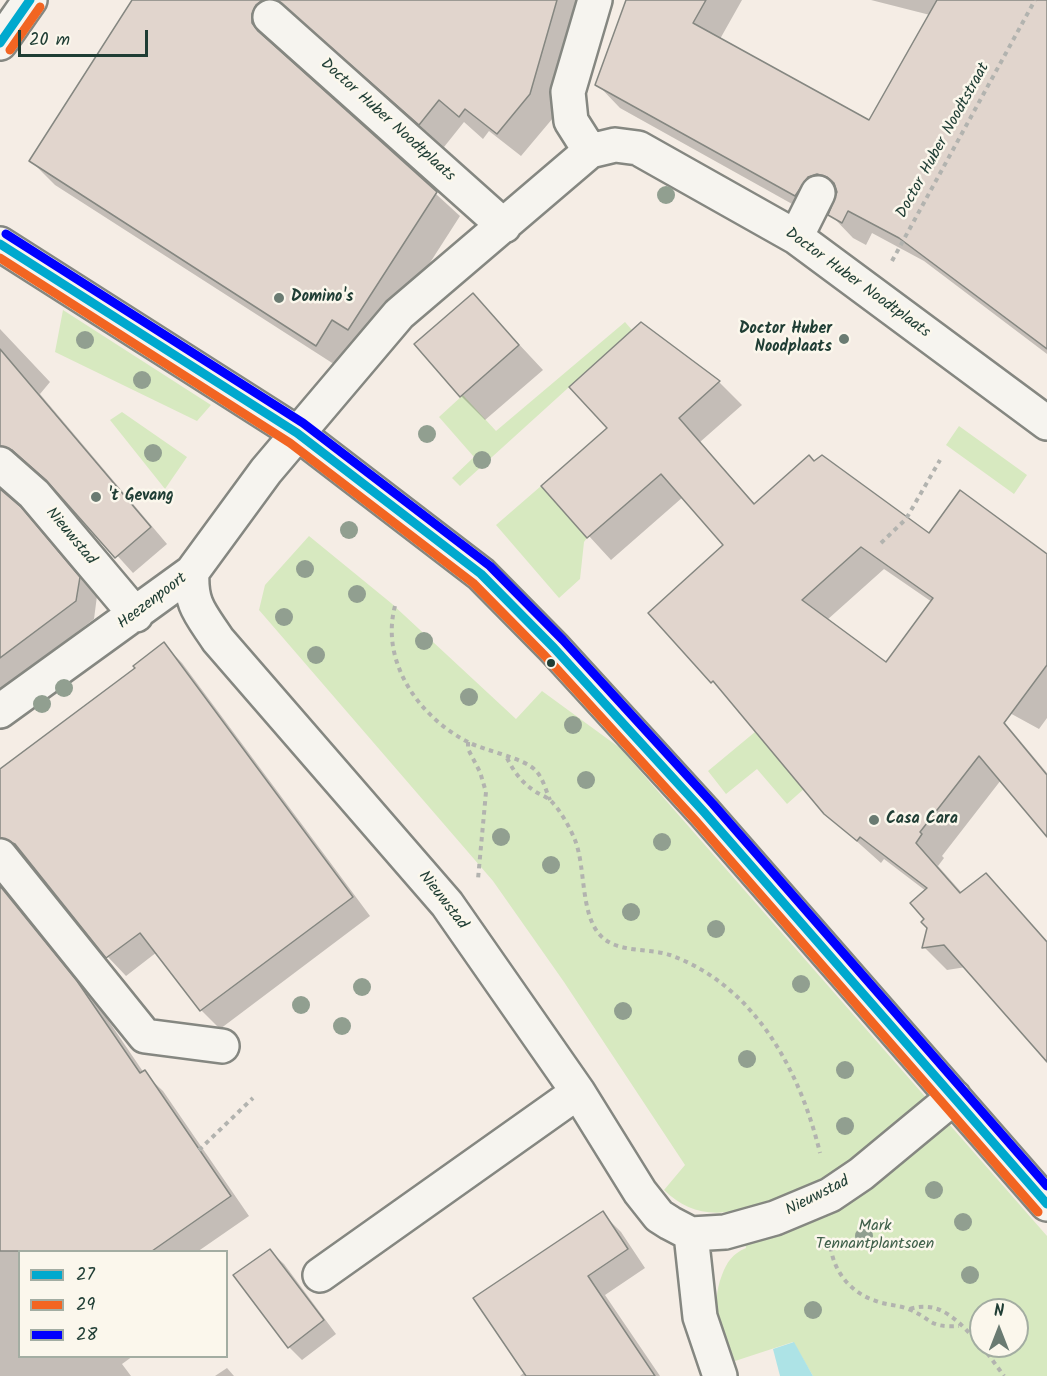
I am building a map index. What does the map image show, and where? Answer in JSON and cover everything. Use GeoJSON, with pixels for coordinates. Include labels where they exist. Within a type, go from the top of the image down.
{"type":"FeatureCollection","features":[{"type":"Feature","properties":{"kind":"street"},"geometry":{"type":"LineString","coordinates":[[0,44],[30,0]]}},
{"type":"Feature","properties":{"kind":"street"},"geometry":{"type":"LineString","coordinates":[[297,433],[399,314],[590,151],[571,121],[568,92],[596,0]]}},
{"type":"Feature","properties":{"kind":"street","name":"Doctor Huber Noodtplaats"},"geometry":{"type":"LineString","coordinates":[[270,17],[504,226]]}},
{"type":"Feature","properties":{"kind":"street","name":"Doctor Huber Noodtplaats"},"geometry":{"type":"LineString","coordinates":[[590,151],[615,145],[638,148],[796,237],[1047,423]]}},
{"type":"Feature","properties":{"kind":"street"},"geometry":{"type":"LineString","coordinates":[[796,237],[818,193]]}},
{"type":"Feature","properties":{"kind":"street"},"geometry":{"type":"LineString","coordinates":[[0,244],[297,433],[481,574],[554,648],[704,812],[1047,1204]]}},
{"type":"Feature","properties":{"kind":"street","name":"Heezenpoort"},"geometry":{"type":"LineString","coordinates":[[0,711],[136,615],[192,572],[297,433]]}},
{"type":"Feature","properties":{"kind":"street","name":"Nieuwstad"},"geometry":{"type":"LineString","coordinates":[[0,464],[34,494],[136,615]]}},
{"type":"Feature","properties":{"kind":"street","name":"Nieuwstad"},"geometry":{"type":"LineString","coordinates":[[192,572],[191,593],[198,609],[218,640],[416,867],[465,929],[578,1092],[646,1200],[659,1216],[691,1233],[725,1232],[752,1226],[830,1195],[861,1174],[954,1097]]}},
{"type":"Feature","properties":{"kind":"street"},"geometry":{"type":"LineString","coordinates":[[0,856],[145,1036],[222,1046]]}},
{"type":"Feature","properties":{"kind":"street"},"geometry":{"type":"LineString","coordinates":[[320,1275],[578,1092]]}},
{"type":"Feature","properties":{"kind":"street"},"geometry":{"type":"LineString","coordinates":[[691,1233],[700,1317],[720,1376]]}},
{"type":"Feature","properties":{"kind":"path","name":"Doctor Huber Noodtstraat"},"geometry":{"type":"LineString","coordinates":[[874,294],[1035,0]]}},
{"type":"Feature","properties":{"kind":"path"},"geometry":{"type":"LineString","coordinates":[[881,543],[906,519],[940,460]]}},
{"type":"Feature","properties":{"kind":"path"},"geometry":{"type":"LineString","coordinates":[[395,606],[390,623],[391,639],[400,672],[429,715],[468,742],[526,763],[537,771],[550,800],[575,839],[580,855],[589,915],[602,938],[612,943],[660,951],[690,962],[716,978],[764,1026],[780,1049],[796,1083],[819,1150],[830,1195],[830,1247],[834,1265],[843,1280],[874,1301],[909,1309],[937,1326],[959,1326]]}},
{"type":"Feature","properties":{"kind":"path"},"geometry":{"type":"LineString","coordinates":[[465,929],[481,867],[480,840],[487,808],[486,792],[480,772],[468,749],[468,742]]}},
{"type":"Feature","properties":{"kind":"path"},"geometry":{"type":"LineString","coordinates":[[507,758],[523,782],[550,800]]}},
{"type":"Feature","properties":{"kind":"path"},"geometry":{"type":"LineString","coordinates":[[199,1150],[253,1098]]}},
{"type":"Feature","properties":{"kind":"path"},"geometry":{"type":"LineString","coordinates":[[909,1309],[923,1305],[934,1306],[951,1316],[969,1335]]}},
{"type":"Feature","properties":{"kind":"path"},"geometry":{"type":"LineString","coordinates":[[990,1358],[1004,1376]]}},
{"type":"Feature","properties":{"kind":"green space"},"geometry":{"type":"Polygon","coordinates":[[[63,310],[211,405],[197,421],[55,352],[63,310]]]}},
{"type":"Feature","properties":{"kind":"green space"},"geometry":{"type":"Polygon","coordinates":[[[625,322],[632,330],[460,486],[452,478],[474,457],[439,417],[463,395],[496,431],[625,322]]]}},
{"type":"Feature","properties":{"kind":"green space"},"geometry":{"type":"Polygon","coordinates":[[[122,412],[187,457],[165,489],[110,420],[122,412]]]}},
{"type":"Feature","properties":{"kind":"green space"},"geometry":{"type":"Polygon","coordinates":[[[959,426],[1027,475],[1014,494],[946,445],[959,426]]]}},
{"type":"Feature","properties":{"kind":"green space"},"geometry":{"type":"Polygon","coordinates":[[[541,486],[587,538],[584,542],[580,579],[559,598],[496,525],[541,486]]]}},
{"type":"Feature","properties":{"kind":"green space","name":"Mark Tennantplantsoen"},"geometry":{"type":"Polygon","coordinates":[[[309,536],[391,603],[516,719],[542,691],[620,748],[1047,1236],[1047,1376],[813,1376],[793,1342],[735,1361],[719,1319],[717,1298],[718,1287],[728,1262],[746,1248],[737,1210],[717,1213],[697,1210],[680,1203],[664,1190],[685,1165],[564,982],[493,881],[259,610],[265,585],[309,536]]]}},
{"type":"Feature","properties":{"kind":"green space"},"geometry":{"type":"Polygon","coordinates":[[[755,732],[805,788],[787,804],[757,769],[726,794],[708,771],[755,732]]]}},
{"type":"Feature","properties":{"kind":"water"},"geometry":{"type":"Polygon","coordinates":[[[794,1342],[813,1376],[780,1376],[773,1349],[794,1342]]]}},
{"type":"Feature","properties":{"kind":"building"},"geometry":{"type":"Polygon","coordinates":[[[132,0],[263,0],[256,5],[252,14],[252,23],[258,31],[437,192],[348,330],[332,320],[316,346],[29,161],[132,0]]]}},
{"type":"Feature","properties":{"kind":"building"},"geometry":{"type":"Polygon","coordinates":[[[277,0],[557,0],[530,94],[497,134],[465,109],[459,117],[439,100],[419,125],[277,0]]]}},
{"type":"Feature","properties":{"kind":"building"},"geometry":{"type":"Polygon","coordinates":[[[626,0],[706,0],[693,23],[869,120],[937,0],[1047,0],[1047,349],[899,238],[848,211],[842,223],[828,215],[837,192],[834,183],[827,177],[817,174],[808,177],[795,196],[595,85],[626,0]]]}},
{"type":"Feature","properties":{"kind":"building"},"geometry":{"type":"Polygon","coordinates":[[[473,293],[519,345],[460,397],[414,344],[473,293]]]}},
{"type":"Feature","properties":{"kind":"building"},"geometry":{"type":"Polygon","coordinates":[[[641,322],[720,381],[679,418],[754,504],[809,455],[814,461],[822,455],[929,533],[960,490],[1047,554],[1047,665],[1004,723],[1047,775],[1047,837],[979,756],[920,832],[922,834],[916,843],[960,893],[986,873],[1047,942],[1047,1062],[944,945],[922,948],[927,928],[921,922],[924,919],[910,903],[927,888],[860,837],[857,841],[824,814],[713,681],[711,683],[648,613],[723,545],[661,474],[587,538],[541,486],[607,428],[569,387],[641,322]],[[861,547],[802,600],[886,662],[933,598],[861,547]]]}},
{"type":"Feature","properties":{"kind":"building"},"geometry":{"type":"Polygon","coordinates":[[[0,349],[151,527],[115,558],[46,480],[12,450],[0,446],[0,349]]]}},
{"type":"Feature","properties":{"kind":"building"},"geometry":{"type":"Polygon","coordinates":[[[0,489],[21,507],[80,577],[76,601],[0,658],[0,489]]]}},
{"type":"Feature","properties":{"kind":"building"},"geometry":{"type":"Polygon","coordinates":[[[164,642],[353,897],[200,1011],[140,933],[106,958],[15,844],[0,838],[0,769],[135,668],[133,666],[164,642]]]}},
{"type":"Feature","properties":{"kind":"building"},"geometry":{"type":"Polygon","coordinates":[[[0,886],[77,981],[140,1073],[145,1070],[231,1196],[153,1250],[0,1251],[0,886]]]}},
{"type":"Feature","properties":{"kind":"building"},"geometry":{"type":"Polygon","coordinates":[[[603,1211],[628,1249],[588,1276],[655,1376],[526,1376],[473,1298],[603,1211]]]}},
{"type":"Feature","properties":{"kind":"building"},"geometry":{"type":"Polygon","coordinates":[[[270,1249],[324,1320],[288,1348],[233,1275],[270,1249]]]}},
{"type":"Feature","properties":{"kind":"transit line","name":"27"},"geometry":{"type":"LineString","coordinates":[[0,43],[30,0]]}},
{"type":"Feature","properties":{"kind":"transit line","name":"29"},"geometry":{"type":"LineString","coordinates":[[10,50],[40,7]]}},
{"type":"Feature","properties":{"kind":"transit line","name":"28"},"geometry":{"type":"LineString","coordinates":[[6,234],[303,423],[490,566],[563,640],[713,804],[1047,1186]]}},
{"type":"Feature","properties":{"kind":"transit line","name":"27"},"geometry":{"type":"LineString","coordinates":[[0,244],[297,433],[481,574],[554,648],[704,812],[1047,1204]]}},
{"type":"Feature","properties":{"kind":"transit line","name":"29"},"geometry":{"type":"LineString","coordinates":[[0,258],[290,443],[473,583],[545,656],[695,820],[1038,1212]]}},
{"type":"Feature","properties":{"kind":"place","name":"Domino's"},"geometry":{"type":"Point","coordinates":[279,298]}},
{"type":"Feature","properties":{"kind":"place","name":"Doctor Huber Noodplaats"},"geometry":{"type":"Point","coordinates":[844,339]}},
{"type":"Feature","properties":{"kind":"place","name":"'t Gevang"},"geometry":{"type":"Point","coordinates":[96,497]}},
{"type":"Feature","properties":{"kind":"place","name":"Casa Cara"},"geometry":{"type":"Point","coordinates":[874,820]}}]}
